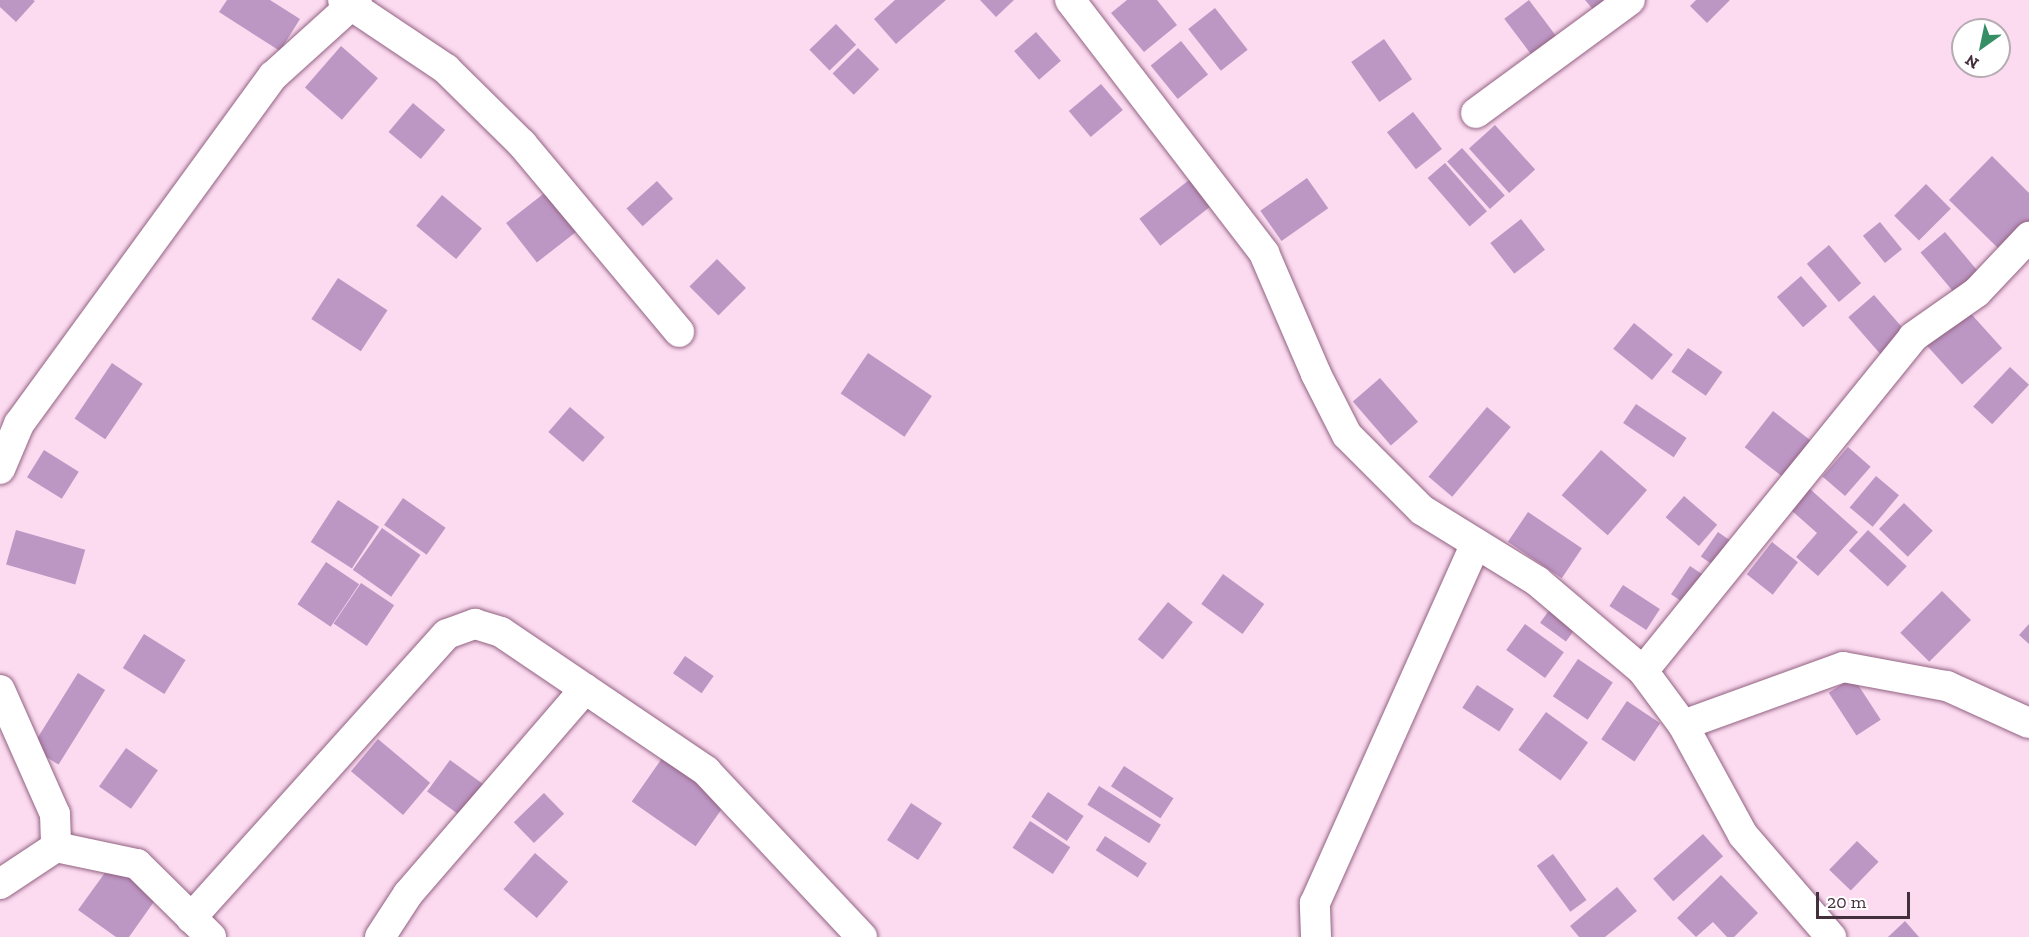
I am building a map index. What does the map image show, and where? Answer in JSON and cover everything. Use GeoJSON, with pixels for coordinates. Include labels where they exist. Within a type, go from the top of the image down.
{"type":"FeatureCollection","features":[{"type":"Feature","properties":{"kind":"street"},"geometry":{"type":"LineString","coordinates":[[1070,0],[1264,253],[1316,374],[1347,435],[1422,510],[1537,581],[1643,671],[1683,725],[1743,835],[1831,937]]}},
{"type":"Feature","properties":{"kind":"street"},"geometry":{"type":"LineString","coordinates":[[1476,113],[1630,0]]}},
{"type":"Feature","properties":{"kind":"street"},"geometry":{"type":"LineString","coordinates":[[0,469],[19,424],[273,76],[350,2],[446,69],[522,144],[679,332]]}},
{"type":"Feature","properties":{"kind":"street"},"geometry":{"type":"LineString","coordinates":[[1643,671],[1913,337],[1977,292],[2029,237]]}},
{"type":"Feature","properties":{"kind":"street"},"geometry":{"type":"LineString","coordinates":[[1316,937],[1315,903],[1476,543]]}},
{"type":"Feature","properties":{"kind":"street"},"geometry":{"type":"LineString","coordinates":[[0,884],[56,847],[137,864],[201,927],[447,633],[475,624],[501,632],[706,771],[862,937]]}},
{"type":"Feature","properties":{"kind":"street"},"geometry":{"type":"LineString","coordinates":[[1683,725],[1843,667],[1947,686],[2029,723]]}},
{"type":"Feature","properties":{"kind":"street"},"geometry":{"type":"LineString","coordinates":[[380,937],[408,894],[585,689]]}},
{"type":"Feature","properties":{"kind":"street"},"geometry":{"type":"LineString","coordinates":[[0,690],[55,814],[56,847]]}},
{"type":"Feature","properties":{"kind":"building"},"geometry":{"type":"Polygon","coordinates":[[[0,0],[35,1],[16,22],[0,7],[0,0]]]}},
{"type":"Feature","properties":{"kind":"building"},"geometry":{"type":"Polygon","coordinates":[[[227,0],[270,0],[300,19],[280,51],[219,12],[227,0]]]}},
{"type":"Feature","properties":{"kind":"building"},"geometry":{"type":"Polygon","coordinates":[[[895,0],[946,0],[896,44],[874,19],[895,0]]]}},
{"type":"Feature","properties":{"kind":"building"},"geometry":{"type":"Polygon","coordinates":[[[980,0],[1014,0],[996,17],[980,0]]]}},
{"type":"Feature","properties":{"kind":"building"},"geometry":{"type":"Polygon","coordinates":[[[1127,0],[1157,0],[1177,25],[1144,52],[1111,13],[1127,0]]]}},
{"type":"Feature","properties":{"kind":"building"},"geometry":{"type":"Polygon","coordinates":[[[1529,0],[1559,40],[1534,59],[1504,19],[1529,0]]]}},
{"type":"Feature","properties":{"kind":"building"},"geometry":{"type":"Polygon","coordinates":[[[1585,0],[1612,0],[1601,19],[1585,0]]]}},
{"type":"Feature","properties":{"kind":"building"},"geometry":{"type":"Polygon","coordinates":[[[1696,0],[1730,0],[1707,23],[1690,6],[1696,0]]]}},
{"type":"Feature","properties":{"kind":"building"},"geometry":{"type":"Polygon","coordinates":[[[1215,8],[1248,50],[1221,71],[1188,29],[1215,8]]]}},
{"type":"Feature","properties":{"kind":"building"},"geometry":{"type":"Polygon","coordinates":[[[836,24],[856,45],[830,71],[809,50],[836,24]]]}},
{"type":"Feature","properties":{"kind":"building"},"geometry":{"type":"Polygon","coordinates":[[[1036,32],[1061,61],[1039,80],[1014,51],[1036,32]]]}},
{"type":"Feature","properties":{"kind":"building"},"geometry":{"type":"Polygon","coordinates":[[[1384,39],[1412,79],[1379,102],[1351,62],[1384,39]]]}},
{"type":"Feature","properties":{"kind":"building"},"geometry":{"type":"Polygon","coordinates":[[[1181,41],[1208,74],[1178,99],[1151,66],[1181,41]]]}},
{"type":"Feature","properties":{"kind":"building"},"geometry":{"type":"Polygon","coordinates":[[[341,46],[378,78],[342,120],[305,88],[341,46]]]}},
{"type":"Feature","properties":{"kind":"building"},"geometry":{"type":"Polygon","coordinates":[[[858,48],[879,69],[854,95],[833,73],[858,48]]]}},
{"type":"Feature","properties":{"kind":"building"},"geometry":{"type":"Polygon","coordinates":[[[1101,84],[1123,110],[1091,137],[1069,111],[1101,84]]]}},
{"type":"Feature","properties":{"kind":"building"},"geometry":{"type":"Polygon","coordinates":[[[413,103],[445,130],[421,159],[389,132],[413,103]]]}},
{"type":"Feature","properties":{"kind":"building"},"geometry":{"type":"Polygon","coordinates":[[[1413,112],[1442,149],[1416,169],[1387,132],[1413,112]]]}},
{"type":"Feature","properties":{"kind":"building"},"geometry":{"type":"Polygon","coordinates":[[[1495,125],[1535,170],[1509,193],[1469,148],[1495,125]]]}},
{"type":"Feature","properties":{"kind":"building"},"geometry":{"type":"Polygon","coordinates":[[[1462,148],[1505,196],[1490,209],[1447,161],[1462,148]]]}},
{"type":"Feature","properties":{"kind":"building"},"geometry":{"type":"Polygon","coordinates":[[[1992,156],[2029,193],[2029,229],[2004,254],[1949,200],[1992,156]]]}},
{"type":"Feature","properties":{"kind":"building"},"geometry":{"type":"Polygon","coordinates":[[[1445,163],[1487,211],[1470,226],[1428,178],[1445,163]]]}},
{"type":"Feature","properties":{"kind":"building"},"geometry":{"type":"Polygon","coordinates":[[[1193,177],[1214,204],[1160,246],[1139,219],[1193,177]]]}},
{"type":"Feature","properties":{"kind":"building"},"geometry":{"type":"Polygon","coordinates":[[[1307,178],[1328,208],[1282,241],[1260,211],[1307,178]]]}},
{"type":"Feature","properties":{"kind":"building"},"geometry":{"type":"Polygon","coordinates":[[[657,181],[673,199],[643,226],[627,208],[657,181]]]}},
{"type":"Feature","properties":{"kind":"building"},"geometry":{"type":"Polygon","coordinates":[[[1926,184],[1951,209],[1919,241],[1894,216],[1926,184]]]}},
{"type":"Feature","properties":{"kind":"building"},"geometry":{"type":"Polygon","coordinates":[[[551,188],[582,227],[537,262],[506,223],[551,188]]]}},
{"type":"Feature","properties":{"kind":"building"},"geometry":{"type":"Polygon","coordinates":[[[442,195],[482,228],[456,259],[416,226],[442,195]]]}},
{"type":"Feature","properties":{"kind":"building"},"geometry":{"type":"Polygon","coordinates":[[[1521,219],[1545,250],[1514,274],[1490,243],[1521,219]]]}},
{"type":"Feature","properties":{"kind":"building"},"geometry":{"type":"Polygon","coordinates":[[[1880,222],[1902,249],[1885,263],[1863,236],[1880,222]]]}},
{"type":"Feature","properties":{"kind":"building"},"geometry":{"type":"Polygon","coordinates":[[[1945,232],[1984,279],[1960,299],[1920,253],[1945,232]]]}},
{"type":"Feature","properties":{"kind":"building"},"geometry":{"type":"Polygon","coordinates":[[[1829,245],[1861,283],[1839,302],[1807,264],[1829,245]]]}},
{"type":"Feature","properties":{"kind":"building"},"geometry":{"type":"Polygon","coordinates":[[[717,259],[746,288],[718,316],[689,287],[717,259]]]}},
{"type":"Feature","properties":{"kind":"building"},"geometry":{"type":"Polygon","coordinates":[[[1801,276],[1827,306],[1803,327],[1777,297],[1801,276]]]}},
{"type":"Feature","properties":{"kind":"building"},"geometry":{"type":"Polygon","coordinates":[[[338,278],[387,310],[361,351],[311,319],[338,278]]]}},
{"type":"Feature","properties":{"kind":"building"},"geometry":{"type":"Polygon","coordinates":[[[1874,295],[1909,335],[1883,357],[1848,317],[1874,295]]]}},
{"type":"Feature","properties":{"kind":"building"},"geometry":{"type":"Polygon","coordinates":[[[1964,306],[2002,348],[1962,384],[1924,342],[1964,306]]]}},
{"type":"Feature","properties":{"kind":"building"},"geometry":{"type":"Polygon","coordinates":[[[1634,323],[1673,354],[1652,380],[1613,349],[1634,323]]]}},
{"type":"Feature","properties":{"kind":"building"},"geometry":{"type":"Polygon","coordinates":[[[1688,348],[1722,372],[1706,396],[1671,372],[1688,348]]]}},
{"type":"Feature","properties":{"kind":"building"},"geometry":{"type":"Polygon","coordinates":[[[868,353],[932,396],[904,437],[841,394],[868,353]]]}},
{"type":"Feature","properties":{"kind":"building"},"geometry":{"type":"Polygon","coordinates":[[[112,363],[143,384],[105,439],[75,419],[112,363]]]}},
{"type":"Feature","properties":{"kind":"building"},"geometry":{"type":"Polygon","coordinates":[[[2010,367],[2029,385],[1992,424],[1973,406],[2010,367]]]}},
{"type":"Feature","properties":{"kind":"building"},"geometry":{"type":"Polygon","coordinates":[[[1380,378],[1418,422],[1391,445],[1353,402],[1380,378]]]}},
{"type":"Feature","properties":{"kind":"building"},"geometry":{"type":"Polygon","coordinates":[[[1636,404],[1687,438],[1674,457],[1623,423],[1636,404]]]}},
{"type":"Feature","properties":{"kind":"building"},"geometry":{"type":"Polygon","coordinates":[[[570,407],[605,437],[583,462],[548,432],[570,407]]]}},
{"type":"Feature","properties":{"kind":"building"},"geometry":{"type":"Polygon","coordinates":[[[1487,407],[1511,427],[1452,497],[1429,477],[1487,407]]]}},
{"type":"Feature","properties":{"kind":"building"},"geometry":{"type":"Polygon","coordinates":[[[1773,411],[1813,442],[1785,479],[1745,447],[1773,411]]]}},
{"type":"Feature","properties":{"kind":"building"},"geometry":{"type":"Polygon","coordinates":[[[1848,447],[1871,467],[1845,496],[1822,476],[1848,447]]]}},
{"type":"Feature","properties":{"kind":"building"},"geometry":{"type":"Polygon","coordinates":[[[44,450],[79,472],[62,499],[27,477],[44,450]]]}},
{"type":"Feature","properties":{"kind":"building"},"geometry":{"type":"Polygon","coordinates":[[[1601,450],[1647,490],[1608,535],[1562,495],[1601,450]]]}},
{"type":"Feature","properties":{"kind":"building"},"geometry":{"type":"Polygon","coordinates":[[[1876,476],[1899,495],[1873,527],[1850,507],[1876,476]]]}},
{"type":"Feature","properties":{"kind":"building"},"geometry":{"type":"Polygon","coordinates":[[[1810,489],[1858,532],[1818,576],[1796,557],[1817,533],[1791,510],[1810,489]]]}},
{"type":"Feature","properties":{"kind":"building"},"geometry":{"type":"Polygon","coordinates":[[[1684,496],[1717,525],[1699,546],[1666,517],[1684,496]]]}},
{"type":"Feature","properties":{"kind":"building"},"geometry":{"type":"Polygon","coordinates":[[[403,498],[446,528],[427,555],[384,525],[403,498]]]}},
{"type":"Feature","properties":{"kind":"building"},"geometry":{"type":"Polygon","coordinates":[[[338,500],[379,527],[352,569],[311,542],[338,500]]]}},
{"type":"Feature","properties":{"kind":"building"},"geometry":{"type":"Polygon","coordinates":[[[1904,503],[1933,531],[1908,557],[1879,529],[1904,503]]]}},
{"type":"Feature","properties":{"kind":"building"},"geometry":{"type":"Polygon","coordinates":[[[1528,512],[1582,548],[1562,578],[1508,542],[1528,512]]]}},
{"type":"Feature","properties":{"kind":"building"},"geometry":{"type":"Polygon","coordinates":[[[382,528],[421,555],[391,597],[353,570],[382,528]]]}},
{"type":"Feature","properties":{"kind":"building"},"geometry":{"type":"Polygon","coordinates":[[[16,530],[85,550],[75,584],[6,565],[16,530]]]}},
{"type":"Feature","properties":{"kind":"building"},"geometry":{"type":"Polygon","coordinates":[[[1868,530],[1907,566],[1888,587],[1849,550],[1868,530]]]}},
{"type":"Feature","properties":{"kind":"building"},"geometry":{"type":"Polygon","coordinates":[[[1718,532],[1735,544],[1718,569],[1701,557],[1718,532]]]}},
{"type":"Feature","properties":{"kind":"building"},"geometry":{"type":"Polygon","coordinates":[[[1772,542],[1798,562],[1773,595],[1747,574],[1772,542]]]}},
{"type":"Feature","properties":{"kind":"building"},"geometry":{"type":"Polygon","coordinates":[[[326,562],[359,584],[331,627],[297,604],[326,562]]]}},
{"type":"Feature","properties":{"kind":"building"},"geometry":{"type":"Polygon","coordinates":[[[1690,566],[1705,576],[1686,604],[1671,594],[1690,566]]]}},
{"type":"Feature","properties":{"kind":"building"},"geometry":{"type":"Polygon","coordinates":[[[1223,574],[1264,604],[1243,634],[1201,604],[1223,574]]]}},
{"type":"Feature","properties":{"kind":"building"},"geometry":{"type":"Polygon","coordinates":[[[361,583],[394,605],[367,646],[334,624],[361,583]]]}},
{"type":"Feature","properties":{"kind":"building"},"geometry":{"type":"Polygon","coordinates":[[[1623,585],[1660,609],[1646,630],[1609,606],[1623,585]]]}},
{"type":"Feature","properties":{"kind":"building"},"geometry":{"type":"Polygon","coordinates":[[[1942,591],[1971,620],[1929,662],[1900,633],[1942,591]]]}},
{"type":"Feature","properties":{"kind":"building"},"geometry":{"type":"Polygon","coordinates":[[[1168,602],[1193,622],[1163,659],[1138,639],[1168,602]]]}},
{"type":"Feature","properties":{"kind":"building"},"geometry":{"type":"Polygon","coordinates":[[[1553,605],[1579,624],[1566,642],[1540,623],[1553,605]]]}},
{"type":"Feature","properties":{"kind":"building"},"geometry":{"type":"Polygon","coordinates":[[[1525,624],[1564,652],[1545,678],[1506,650],[1525,624]]]}},
{"type":"Feature","properties":{"kind":"building"},"geometry":{"type":"Polygon","coordinates":[[[2029,624],[2029,644],[2019,635],[2029,624]]]}},
{"type":"Feature","properties":{"kind":"building"},"geometry":{"type":"Polygon","coordinates":[[[144,634],[186,660],[164,694],[123,668],[144,634]]]}},
{"type":"Feature","properties":{"kind":"building"},"geometry":{"type":"Polygon","coordinates":[[[685,656],[714,676],[702,693],[673,673],[685,656]]]}},
{"type":"Feature","properties":{"kind":"building"},"geometry":{"type":"Polygon","coordinates":[[[1578,659],[1613,682],[1588,720],[1553,696],[1578,659]]]}},
{"type":"Feature","properties":{"kind":"building"},"geometry":{"type":"Polygon","coordinates":[[[78,673],[105,690],[59,765],[31,748],[78,673]]]}},
{"type":"Feature","properties":{"kind":"building"},"geometry":{"type":"Polygon","coordinates":[[[1853,677],[1881,720],[1856,736],[1829,693],[1853,677]]]}},
{"type":"Feature","properties":{"kind":"building"},"geometry":{"type":"Polygon","coordinates":[[[1477,685],[1514,709],[1499,732],[1462,708],[1477,685]]]}},
{"type":"Feature","properties":{"kind":"building"},"geometry":{"type":"Polygon","coordinates":[[[1627,701],[1660,723],[1634,762],[1601,739],[1627,701]]]}},
{"type":"Feature","properties":{"kind":"building"},"geometry":{"type":"Polygon","coordinates":[[[1546,712],[1588,743],[1560,781],[1518,750],[1546,712]]]}},
{"type":"Feature","properties":{"kind":"building"},"geometry":{"type":"Polygon","coordinates":[[[378,739],[430,783],[403,815],[351,771],[378,739]]]}},
{"type":"Feature","properties":{"kind":"building"},"geometry":{"type":"Polygon","coordinates":[[[126,748],[158,770],[131,809],[99,787],[126,748]]]}},
{"type":"Feature","properties":{"kind":"building"},"geometry":{"type":"Polygon","coordinates":[[[665,754],[729,799],[696,846],[632,802],[665,754]]]}},
{"type":"Feature","properties":{"kind":"building"},"geometry":{"type":"Polygon","coordinates":[[[450,760],[491,790],[468,822],[427,792],[450,760]]]}},
{"type":"Feature","properties":{"kind":"building"},"geometry":{"type":"Polygon","coordinates":[[[1124,766],[1173,798],[1160,818],[1111,786],[1124,766]]]}},
{"type":"Feature","properties":{"kind":"building"},"geometry":{"type":"Polygon","coordinates":[[[1099,786],[1161,825],[1149,843],[1087,805],[1099,786]]]}},
{"type":"Feature","properties":{"kind":"building"},"geometry":{"type":"Polygon","coordinates":[[[1048,792],[1084,816],[1067,841],[1031,817],[1048,792]]]}},
{"type":"Feature","properties":{"kind":"building"},"geometry":{"type":"Polygon","coordinates":[[[544,793],[564,814],[534,843],[514,822],[544,793]]]}},
{"type":"Feature","properties":{"kind":"building"},"geometry":{"type":"Polygon","coordinates":[[[911,803],[942,823],[918,860],[887,840],[911,803]]]}},
{"type":"Feature","properties":{"kind":"building"},"geometry":{"type":"Polygon","coordinates":[[[1030,821],[1070,847],[1053,874],[1013,848],[1030,821]]]}},
{"type":"Feature","properties":{"kind":"building"},"geometry":{"type":"Polygon","coordinates":[[[1703,834],[1723,856],[1673,901],[1653,879],[1703,834]]]}},
{"type":"Feature","properties":{"kind":"building"},"geometry":{"type":"Polygon","coordinates":[[[1105,836],[1147,863],[1138,877],[1096,850],[1105,836]]]}},
{"type":"Feature","properties":{"kind":"building"},"geometry":{"type":"Polygon","coordinates":[[[1857,841],[1879,862],[1851,891],[1829,870],[1857,841]]]}},
{"type":"Feature","properties":{"kind":"building"},"geometry":{"type":"Polygon","coordinates":[[[535,853],[568,882],[537,918],[504,889],[535,853]]]}},
{"type":"Feature","properties":{"kind":"building"},"geometry":{"type":"Polygon","coordinates":[[[1553,854],[1587,900],[1570,912],[1537,866],[1553,854]]]}},
{"type":"Feature","properties":{"kind":"building"},"geometry":{"type":"Polygon","coordinates":[[[112,863],[158,896],[129,937],[116,937],[78,910],[112,863]]]}},
{"type":"Feature","properties":{"kind":"building"},"geometry":{"type":"Polygon","coordinates":[[[1721,875],[1758,913],[1734,937],[1727,937],[1713,922],[1696,937],[1677,918],[1721,875]]]}},
{"type":"Feature","properties":{"kind":"building"},"geometry":{"type":"Polygon","coordinates":[[[1617,887],[1637,911],[1605,937],[1579,937],[1570,926],[1617,887]]]}},
{"type":"Feature","properties":{"kind":"building"},"geometry":{"type":"Polygon","coordinates":[[[1905,921],[1919,937],[1888,937],[1905,921]]]}}]}
